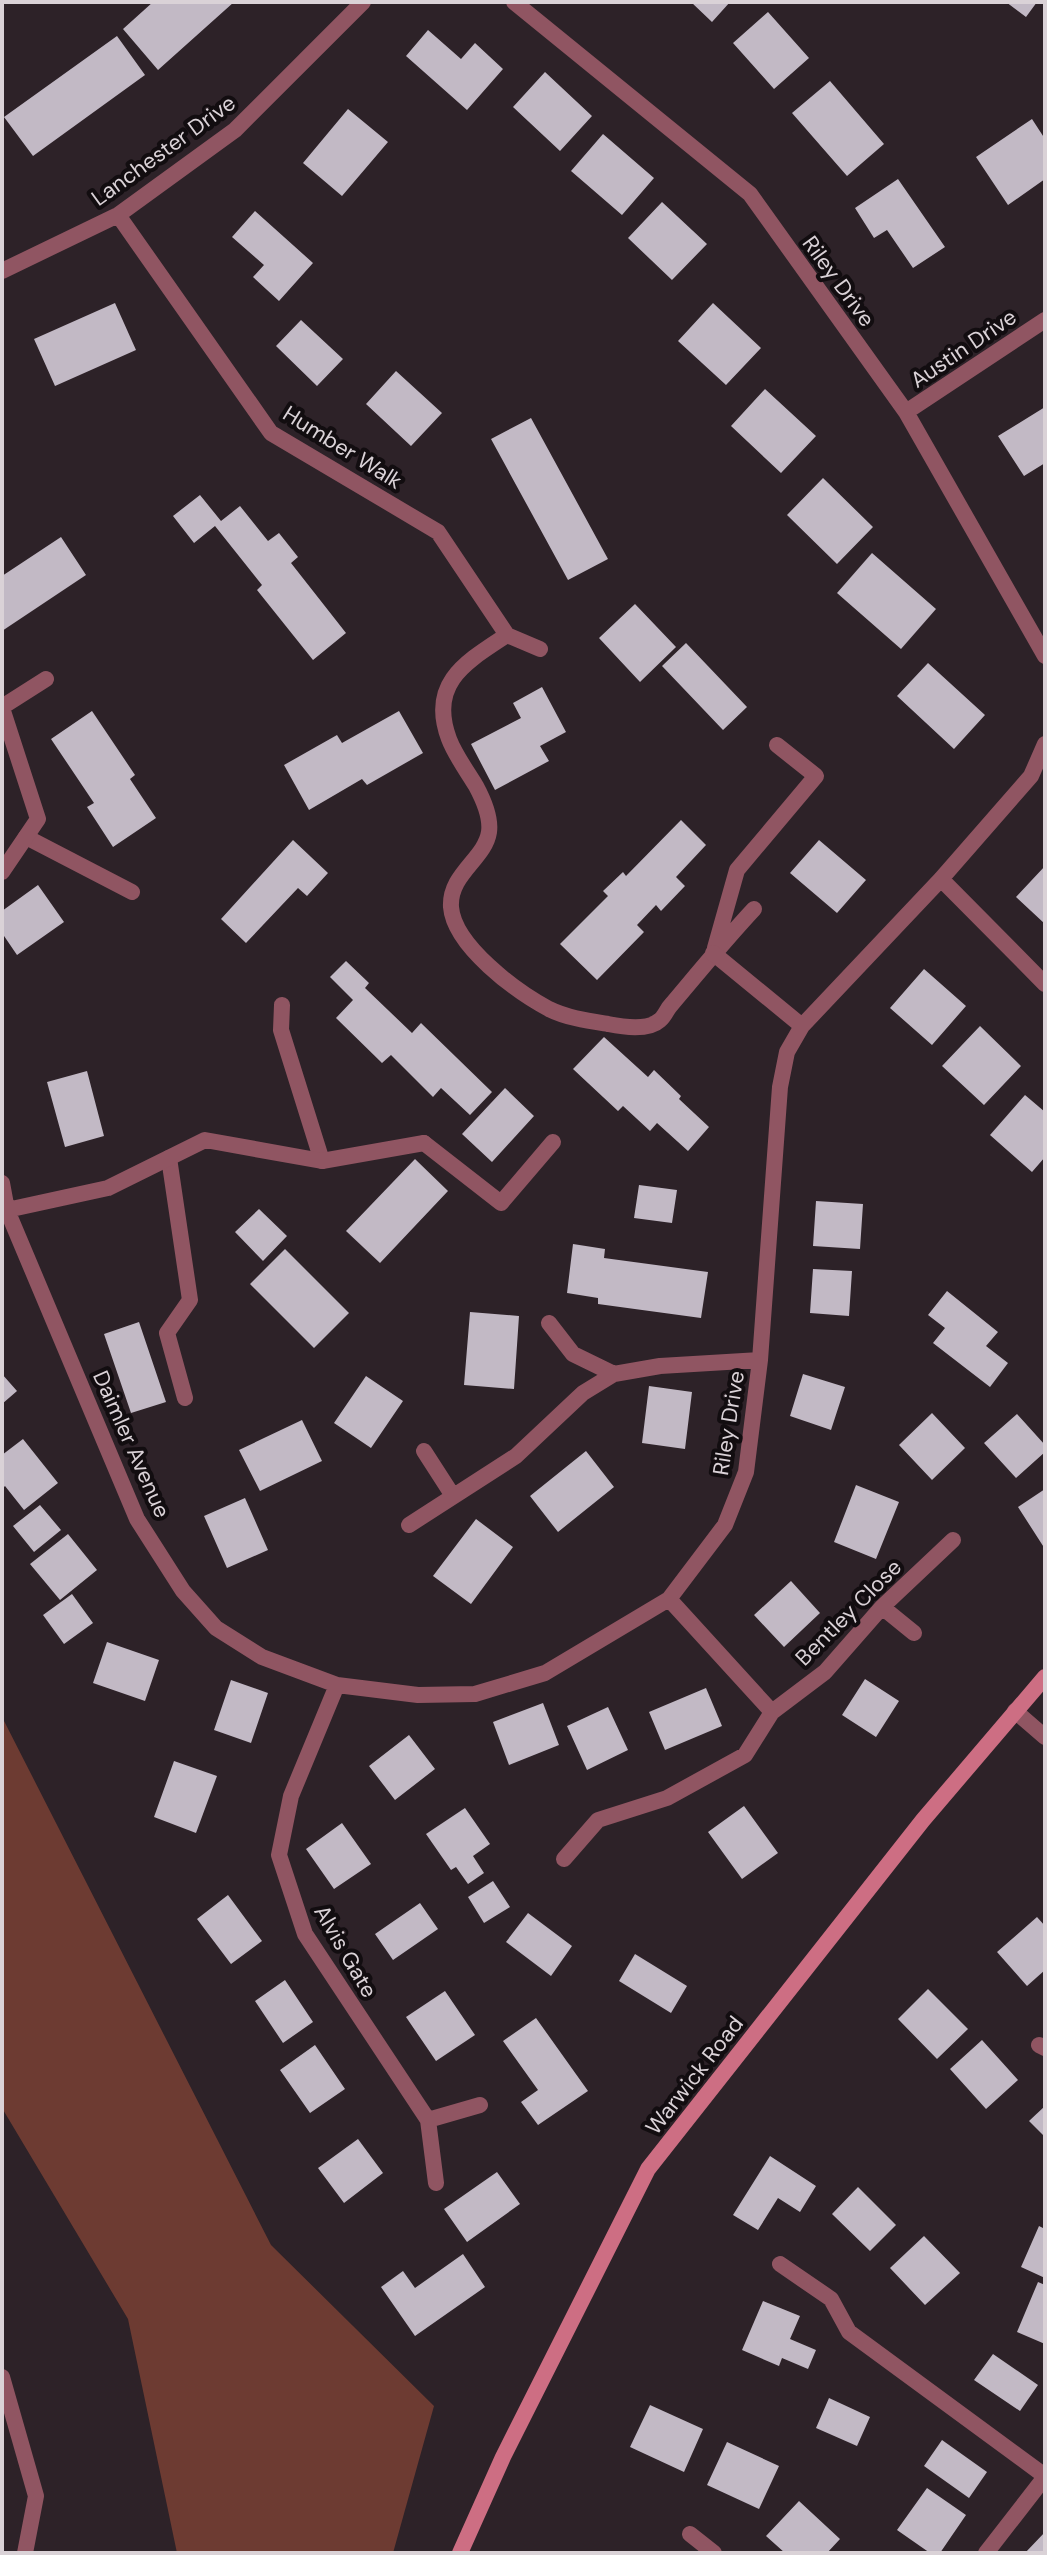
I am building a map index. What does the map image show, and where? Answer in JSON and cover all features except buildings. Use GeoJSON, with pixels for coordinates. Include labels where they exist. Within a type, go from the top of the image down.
{"type":"FeatureCollection","features":[{"type":"Feature","properties":{"kind":"main road","name":"Warwick Road"},"geometry":{"type":"LineString","coordinates":[[460,2553],[503,2457],[648,2169],[923,1820],[1045,1677]]}},
{"type":"Feature","properties":{"kind":"street","name":"Lanchester Drive"},"geometry":{"type":"LineString","coordinates":[[4,266],[118,215],[235,130],[363,2]]}},
{"type":"Feature","properties":{"kind":"street","name":"Riley Drive"},"geometry":{"type":"LineString","coordinates":[[514,2],[750,194],[906,412],[1045,656]]}},
{"type":"Feature","properties":{"kind":"street","name":"Humber Walk"},"geometry":{"type":"LineString","coordinates":[[118,215],[271,433],[438,532],[507,635]]}},
{"type":"Feature","properties":{"kind":"street","name":"Austin Drive"},"geometry":{"type":"LineString","coordinates":[[906,412],[1045,320]]}},
{"type":"Feature","properties":{"kind":"street"},"geometry":{"type":"LineString","coordinates":[[540,649],[507,635],[472,658],[449,680],[443,697],[442,714],[449,740],[481,795],[488,818],[489,834],[458,880],[452,896],[451,908],[463,938],[506,981],[550,1010],[632,1029],[660,1021],[713,953],[754,909]]}},
{"type":"Feature","properties":{"kind":"street"},"geometry":{"type":"LineString","coordinates":[[2,872],[38,819],[2,707],[46,679]]}},
{"type":"Feature","properties":{"kind":"street","name":"Riley Drive"},"geometry":{"type":"LineString","coordinates":[[337,1685],[418,1695],[475,1694],[545,1673],[669,1599],[725,1525],[746,1472],[760,1360],[780,1087],[787,1052],[802,1026],[941,879],[1031,776],[1045,744]]}},
{"type":"Feature","properties":{"kind":"street"},"geometry":{"type":"LineString","coordinates":[[713,953],[737,870],[816,776],[777,745]]}},
{"type":"Feature","properties":{"kind":"street"},"geometry":{"type":"LineString","coordinates":[[26,837],[132,892]]}},
{"type":"Feature","properties":{"kind":"street"},"geometry":{"type":"LineString","coordinates":[[941,879],[1045,984]]}},
{"type":"Feature","properties":{"kind":"street"},"geometry":{"type":"LineString","coordinates":[[713,953],[802,1026]]}},
{"type":"Feature","properties":{"kind":"street"},"geometry":{"type":"LineString","coordinates":[[282,1005],[281,1030],[322,1161]]}},
{"type":"Feature","properties":{"kind":"street"},"geometry":{"type":"LineString","coordinates":[[7,1210],[108,1188],[205,1140],[322,1161],[424,1143],[501,1203],[553,1142]]}},
{"type":"Feature","properties":{"kind":"street"},"geometry":{"type":"LineString","coordinates":[[169,1158],[190,1300],[167,1333],[185,1398]]}},
{"type":"Feature","properties":{"kind":"street","name":"Daimler Avenue"},"geometry":{"type":"LineString","coordinates":[[2,1183],[7,1210],[137,1519],[183,1591],[216,1628],[262,1657],[337,1685]]}},
{"type":"Feature","properties":{"kind":"street"},"geometry":{"type":"LineString","coordinates":[[549,1323],[573,1354],[614,1374]]}},
{"type":"Feature","properties":{"kind":"street"},"geometry":{"type":"LineString","coordinates":[[409,1525],[516,1456],[583,1393],[614,1374],[660,1366],[760,1360]]}},
{"type":"Feature","properties":{"kind":"street"},"geometry":{"type":"LineString","coordinates":[[424,1451],[453,1496]]}},
{"type":"Feature","properties":{"kind":"street","name":"Bentley Close"},"geometry":{"type":"LineString","coordinates":[[564,1859],[598,1820],[667,1798],[745,1755],[772,1712],[825,1672],[882,1607],[953,1540]]}},
{"type":"Feature","properties":{"kind":"street"},"geometry":{"type":"LineString","coordinates":[[669,1599],[772,1712]]}},
{"type":"Feature","properties":{"kind":"street"},"geometry":{"type":"LineString","coordinates":[[882,1607],[914,1633]]}},
{"type":"Feature","properties":{"kind":"street","name":"Alvis Gate"},"geometry":{"type":"LineString","coordinates":[[337,1685],[291,1796],[279,1855],[305,1934],[428,2120],[436,2183]]}},
{"type":"Feature","properties":{"kind":"street"},"geometry":{"type":"LineString","coordinates":[[1015,1711],[1045,1737]]}},
{"type":"Feature","properties":{"kind":"street"},"geometry":{"type":"LineString","coordinates":[[428,2120],[480,2105]]}},
{"type":"Feature","properties":{"kind":"street"},"geometry":{"type":"LineString","coordinates":[[780,2264],[831,2299],[849,2332],[1045,2476],[986,2553]]}},
{"type":"Feature","properties":{"kind":"street"},"geometry":{"type":"LineString","coordinates":[[2,2377],[36,2496],[25,2553]]}},
{"type":"Feature","properties":{"kind":"street"},"geometry":{"type":"LineString","coordinates":[[690,2534],[714,2553]]}},
{"type":"Feature","properties":{"kind":"shaded area"},"geometry":{"type":"Polygon","coordinates":[[[2,1717],[271,2245],[434,2406],[393,2553],[177,2553],[128,2319],[2,2108],[2,1717]]]}}]}
